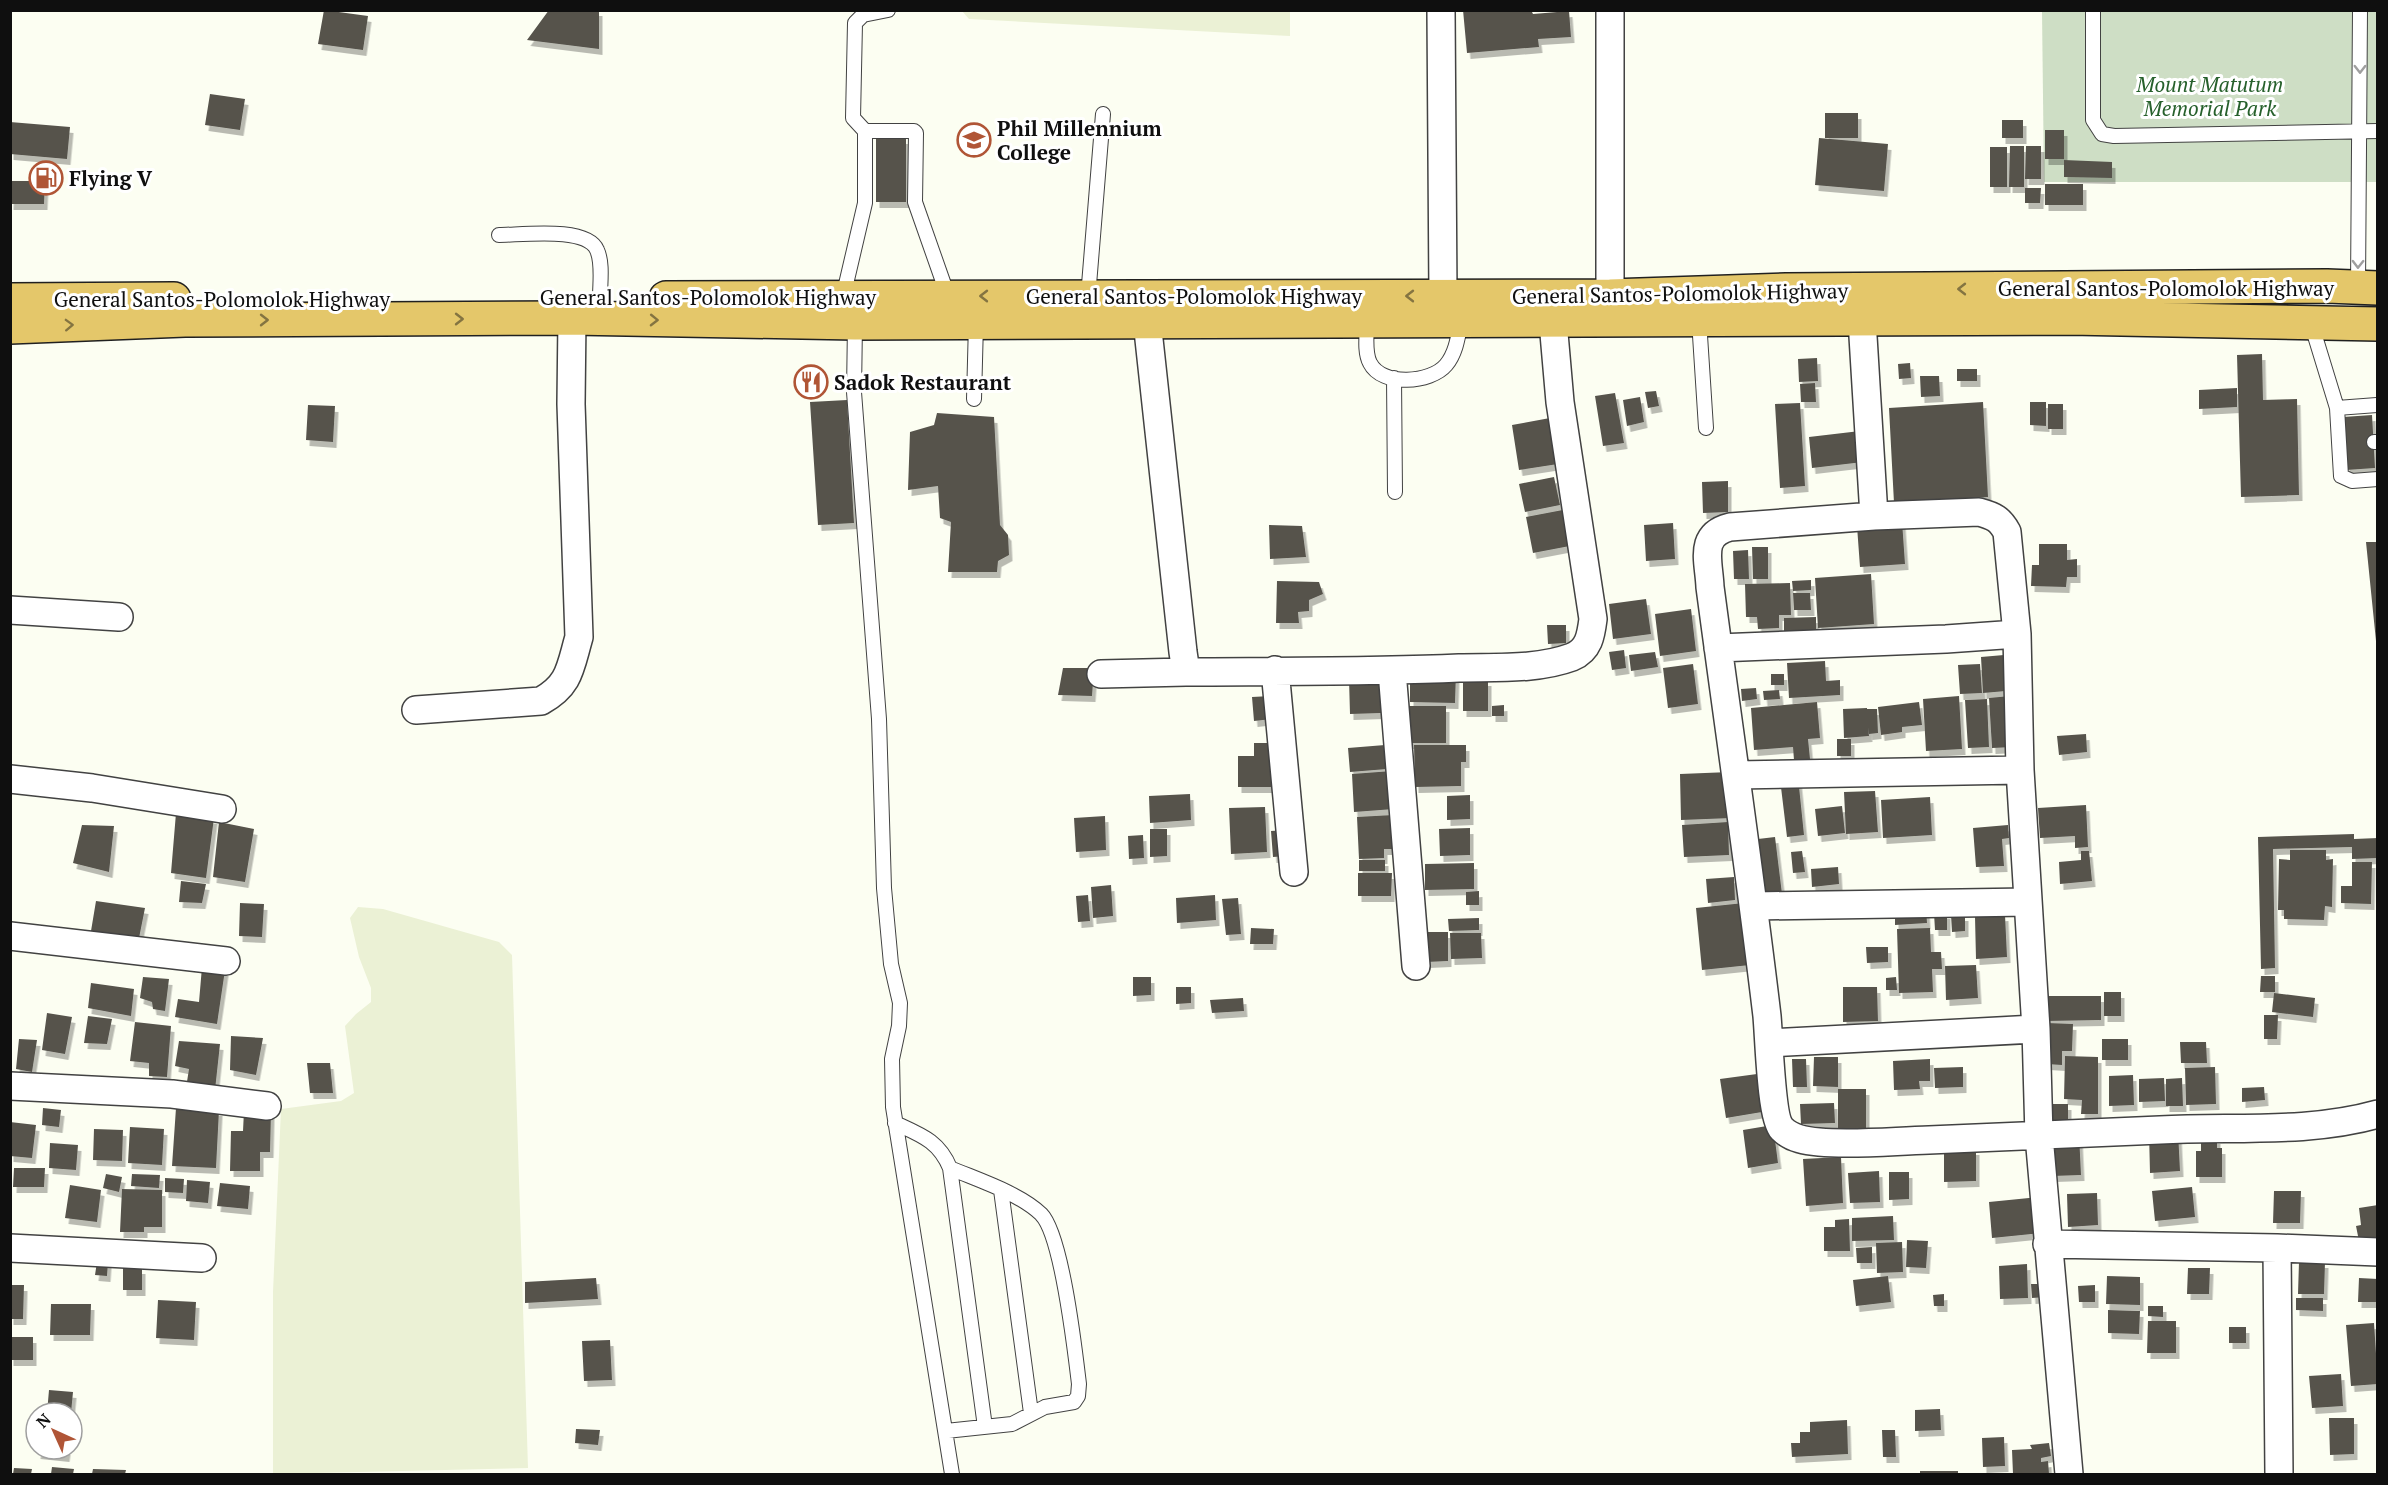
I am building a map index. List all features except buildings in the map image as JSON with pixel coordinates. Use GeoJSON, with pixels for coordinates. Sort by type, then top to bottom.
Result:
{"type":"FeatureCollection","features":[{"type":"Feature","properties":{"kind":"highway","name":"General Santos-Polomolok Highway"},"geometry":{"type":"LineString","coordinates":[[10,300],[600,297],[849,310],[948,296],[1088,297],[1452,309],[1610,296],[1786,290],[2368,288]]}},
{"type":"Feature","properties":{"kind":"highway"},"geometry":{"type":"LineString","coordinates":[[10,327],[185,320],[572,318],[849,310],[976,322],[1367,321],[1452,309],[1553,322],[2070,318],[2378,324]]}},
{"type":"Feature","properties":{"kind":"street"},"geometry":{"type":"LineString","coordinates":[[1441,10],[1452,309]]}},
{"type":"Feature","properties":{"kind":"street"},"geometry":{"type":"LineString","coordinates":[[1610,10],[1610,296]]}},
{"type":"Feature","properties":{"kind":"street"},"geometry":{"type":"LineString","coordinates":[[416,710],[540,701],[557,692],[570,671],[579,637],[571,404],[572,318]]}},
{"type":"Feature","properties":{"kind":"street"},"geometry":{"type":"LineString","coordinates":[[1862,320],[1874,516]]}},
{"type":"Feature","properties":{"kind":"street"},"geometry":{"type":"LineString","coordinates":[[1147,321],[1179,626],[1186,672]]}},
{"type":"Feature","properties":{"kind":"street"},"geometry":{"type":"LineString","coordinates":[[1101,674],[1275,670],[1392,671],[1529,666],[1573,656],[1587,645],[1593,619],[1560,402],[1553,322]]}},
{"type":"Feature","properties":{"kind":"street"},"geometry":{"type":"LineString","coordinates":[[2069,1474],[2039,1136],[2036,1029],[2020,770],[2017,634],[2007,532],[1994,516],[1979,512],[1874,516],[1730,526],[1713,533],[1708,542],[1708,552],[1718,648],[1754,906],[1770,1043],[1774,1101],[1779,1125],[1790,1136],[1803,1140],[1841,1143],[2039,1136],[2186,1129],[2281,1128],[2353,1121],[2378,1114]]}},
{"type":"Feature","properties":{"kind":"street"},"geometry":{"type":"LineString","coordinates":[[10,610],[119,617]]}},
{"type":"Feature","properties":{"kind":"street"},"geometry":{"type":"LineString","coordinates":[[1718,648],[2017,634]]}},
{"type":"Feature","properties":{"kind":"street"},"geometry":{"type":"LineString","coordinates":[[1275,670],[1294,872]]}},
{"type":"Feature","properties":{"kind":"street"},"geometry":{"type":"LineString","coordinates":[[1392,671],[1416,966]]}},
{"type":"Feature","properties":{"kind":"street"},"geometry":{"type":"LineString","coordinates":[[1736,775],[2020,770]]}},
{"type":"Feature","properties":{"kind":"street"},"geometry":{"type":"LineString","coordinates":[[10,779],[92,788],[222,809]]}},
{"type":"Feature","properties":{"kind":"street"},"geometry":{"type":"LineString","coordinates":[[1754,906],[2028,902]]}},
{"type":"Feature","properties":{"kind":"street"},"geometry":{"type":"LineString","coordinates":[[10,936],[226,961]]}},
{"type":"Feature","properties":{"kind":"street"},"geometry":{"type":"LineString","coordinates":[[1770,1043],[2036,1029]]}},
{"type":"Feature","properties":{"kind":"street"},"geometry":{"type":"LineString","coordinates":[[10,1086],[172,1094],[267,1106]]}},
{"type":"Feature","properties":{"kind":"street"},"geometry":{"type":"LineString","coordinates":[[2048,1245],[2277,1248],[2378,1252]]}},
{"type":"Feature","properties":{"kind":"street"},"geometry":{"type":"LineString","coordinates":[[10,1248],[202,1258]]}},
{"type":"Feature","properties":{"kind":"street"},"geometry":{"type":"LineString","coordinates":[[2277,1248],[2279,1474]]}},
{"type":"Feature","properties":{"kind":"lane"},"geometry":{"type":"LineString","coordinates":[[888,10],[863,15],[855,23],[852,112],[856,123],[865,131],[871,171],[849,310],[879,719],[884,888],[891,964],[900,1003],[899,1026],[892,1059],[893,1107],[952,1474]]}},
{"type":"Feature","properties":{"kind":"lane"},"geometry":{"type":"LineString","coordinates":[[2093,10],[2093,120],[2102,134],[2114,136],[2378,131]]}},
{"type":"Feature","properties":{"kind":"lane"},"geometry":{"type":"LineString","coordinates":[[2360,10],[2359,131],[2368,288]]}},
{"type":"Feature","properties":{"kind":"lane"},"geometry":{"type":"LineString","coordinates":[[1088,297],[1103,114]]}},
{"type":"Feature","properties":{"kind":"lane"},"geometry":{"type":"LineString","coordinates":[[865,131],[914,131],[917,136],[911,170],[915,202],[948,296]]}},
{"type":"Feature","properties":{"kind":"lane"},"geometry":{"type":"LineString","coordinates":[[499,235],[572,234],[591,241],[597,249],[600,261],[600,297]]}},
{"type":"Feature","properties":{"kind":"lane"},"geometry":{"type":"LineString","coordinates":[[1367,321],[1367,356],[1377,372],[1394,378],[1426,377],[1444,368],[1452,358],[1456,347],[1452,309]]}},
{"type":"Feature","properties":{"kind":"lane"},"geometry":{"type":"LineString","coordinates":[[1699,320],[1706,428]]}},
{"type":"Feature","properties":{"kind":"lane"},"geometry":{"type":"LineString","coordinates":[[974,399],[976,322]]}},
{"type":"Feature","properties":{"kind":"lane"},"geometry":{"type":"LineString","coordinates":[[2311,323],[2337,408],[2342,444],[2342,476],[2352,481],[2378,479]]}},
{"type":"Feature","properties":{"kind":"lane"},"geometry":{"type":"LineString","coordinates":[[1394,378],[1395,492]]}},
{"type":"Feature","properties":{"kind":"lane"},"geometry":{"type":"LineString","coordinates":[[2337,408],[2377,403],[2378,417]]}},
{"type":"Feature","properties":{"kind":"lane"},"geometry":{"type":"LineString","coordinates":[[896,1123],[932,1142],[944,1152],[950,1168],[985,1426]]}},
{"type":"Feature","properties":{"kind":"lane"},"geometry":{"type":"LineString","coordinates":[[946,1431],[1012,1424],[1045,1407],[1074,1402],[1079,1384],[1059,1259],[1050,1230],[1042,1215],[1025,1202],[950,1168]]}},
{"type":"Feature","properties":{"kind":"lane"},"geometry":{"type":"LineString","coordinates":[[1000,1190],[1031,1413]]}},
{"type":"Feature","properties":{"kind":"green space"},"geometry":{"type":"Polygon","coordinates":[[[962,11],[1290,11],[1290,36],[969,19],[962,11]]]}},
{"type":"Feature","properties":{"kind":"green space","name":"Mount Matutum Memorial Park"},"geometry":{"type":"Polygon","coordinates":[[[2042,11],[2377,11],[2377,182],[2044,182],[2042,11]]]}},
{"type":"Feature","properties":{"kind":"green space"},"geometry":{"type":"Polygon","coordinates":[[[358,907],[383,909],[499,942],[512,955],[528,1468],[273,1474],[273,1292],[281,1109],[341,1101],[354,1093],[345,1026],[371,1002],[371,988],[359,957],[350,918],[358,907]]]}},
{"type":"Feature","properties":{"kind":"place","name":"Phil Millennium College"},"geometry":{"type":"Point","coordinates":[974,140]}},
{"type":"Feature","properties":{"kind":"place","name":"Flying V"},"geometry":{"type":"Point","coordinates":[46,178]}},
{"type":"Feature","properties":{"kind":"place","name":"Sadok Restaurant"},"geometry":{"type":"Point","coordinates":[811,382]}}]}
